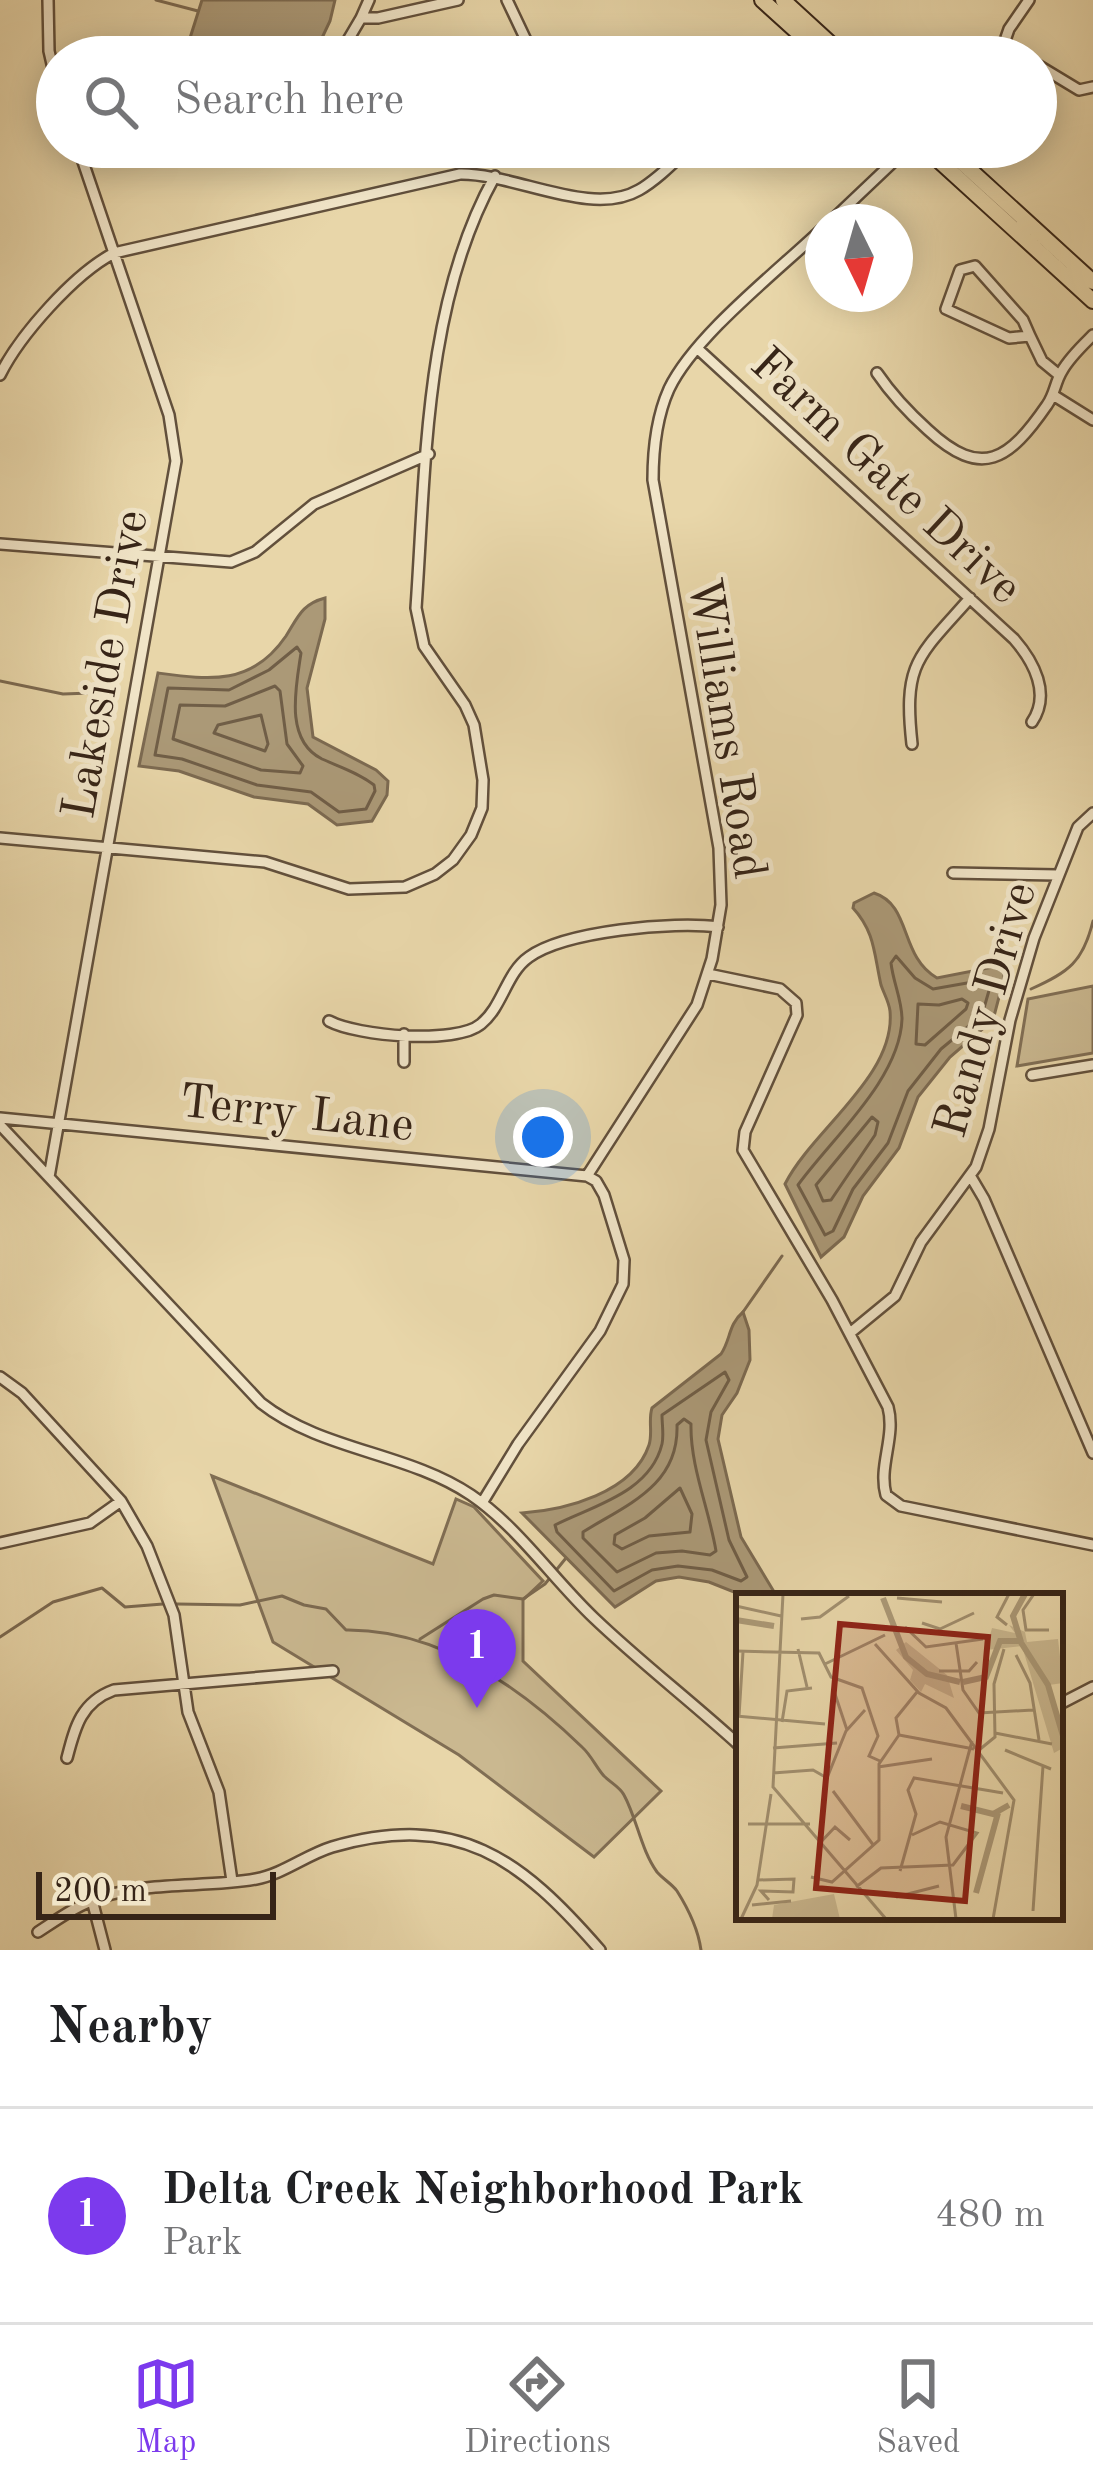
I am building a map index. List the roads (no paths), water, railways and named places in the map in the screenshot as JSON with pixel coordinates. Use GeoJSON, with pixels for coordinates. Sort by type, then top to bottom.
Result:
{"type":"FeatureCollection","features":[{"type":"Feature","properties":{"kind":"main road"},"geometry":{"type":"LineString","coordinates":[[761,0],[811,35]]}},
{"type":"Feature","properties":{"kind":"main road"},"geometry":{"type":"LineString","coordinates":[[783,0],[811,35]]}},
{"type":"Feature","properties":{"kind":"main road"},"geometry":{"type":"LineString","coordinates":[[947,168],[1093,301]]}},
{"type":"Feature","properties":{"kind":"main road"},"geometry":{"type":"LineString","coordinates":[[968,168],[1093,282]]}},
{"type":"Feature","properties":{"kind":"street"},"geometry":{"type":"LineString","coordinates":[[48,0],[49,36]]}},
{"type":"Feature","properties":{"kind":"street"},"geometry":{"type":"LineString","coordinates":[[351,36],[369,0]]}},
{"type":"Feature","properties":{"kind":"street"},"geometry":{"type":"LineString","coordinates":[[361,19],[458,0]]}},
{"type":"Feature","properties":{"kind":"street"},"geometry":{"type":"LineString","coordinates":[[507,0],[524,36]]}},
{"type":"Feature","properties":{"kind":"street"},"geometry":{"type":"LineString","coordinates":[[1007,36],[1029,0]]}},
{"type":"Feature","properties":{"kind":"street"},"geometry":{"type":"LineString","coordinates":[[1057,77],[1079,90],[1093,87]]}},
{"type":"Feature","properties":{"kind":"street","name":"Lakeside Drive"},"geometry":{"type":"LineString","coordinates":[[85,168],[176,447],[106,850],[265,862],[329,885],[369,890],[425,880],[463,849],[479,818],[483,780],[468,712],[429,656],[417,627],[428,454],[445,312],[475,216],[495,176]]}},
{"type":"Feature","properties":{"kind":"street"},"geometry":{"type":"LineString","coordinates":[[0,375],[38,321],[114,253],[460,174],[495,176],[586,198],[622,196],[642,188],[665,168]]}},
{"type":"Feature","properties":{"kind":"street"},"geometry":{"type":"LineString","coordinates":[[849,204],[887,168]]}},
{"type":"Feature","properties":{"kind":"street","name":"Williams Road"},"geometry":{"type":"LineString","coordinates":[[587,1176],[689,1020],[708,974],[718,927],[719,848],[653,480],[661,409],[672,384],[698,349],[805,245]]}},
{"type":"Feature","properties":{"kind":"street"},"geometry":{"type":"LineString","coordinates":[[1030,336],[1009,338],[946,309],[962,268],[975,266],[988,278],[1023,320],[1042,361],[1059,375]]}},
{"type":"Feature","properties":{"kind":"street"},"geometry":{"type":"LineString","coordinates":[[878,373],[894,398],[945,445],[972,460],[994,458],[1011,449],[1053,395],[1059,375],[1093,335]]}},
{"type":"Feature","properties":{"kind":"street","name":"Farm Gate Drive"},"geometry":{"type":"LineString","coordinates":[[698,349],[1014,639],[1034,668],[1041,703],[1032,722]]}},
{"type":"Feature","properties":{"kind":"street"},"geometry":{"type":"LineString","coordinates":[[1053,395],[1093,421]]}},
{"type":"Feature","properties":{"kind":"street"},"geometry":{"type":"LineString","coordinates":[[0,544],[217,563],[240,560],[314,504],[428,454]]}},
{"type":"Feature","properties":{"kind":"street"},"geometry":{"type":"LineString","coordinates":[[912,744],[908,695],[913,669],[922,652],[970,598]]}},
{"type":"Feature","properties":{"kind":"street","name":"Randy Drive"},"geometry":{"type":"LineString","coordinates":[[850,1333],[895,1296],[921,1242],[970,1178],[988,1130],[1021,979],[1057,875],[1078,827],[1093,813]]}},
{"type":"Feature","properties":{"kind":"street"},"geometry":{"type":"LineString","coordinates":[[0,838],[106,850],[50,1177]]}},
{"type":"Feature","properties":{"kind":"street"},"geometry":{"type":"LineString","coordinates":[[952,873],[1057,875]]}},
{"type":"Feature","properties":{"kind":"street"},"geometry":{"type":"LineString","coordinates":[[329,1021],[353,1031],[458,1034],[488,1017],[523,962],[543,950],[664,925],[718,927]]}},
{"type":"Feature","properties":{"kind":"street"},"geometry":{"type":"LineString","coordinates":[[708,974],[780,988],[796,1003],[797,1015],[745,1132],[743,1150],[850,1333],[890,1412],[883,1480],[886,1495],[901,1506],[1093,1545]]}},
{"type":"Feature","properties":{"kind":"street"},"geometry":{"type":"LineString","coordinates":[[404,1034],[404,1062]]}},
{"type":"Feature","properties":{"kind":"street"},"geometry":{"type":"LineString","coordinates":[[1032,1075],[1093,1065]]}},
{"type":"Feature","properties":{"kind":"street"},"geometry":{"type":"LineString","coordinates":[[0,1122],[245,1388],[277,1415],[458,1487],[482,1503],[563,1586],[736,1742]]}},
{"type":"Feature","properties":{"kind":"street","name":"Terry Lane"},"geometry":{"type":"LineString","coordinates":[[0,1122],[587,1176]]}},
{"type":"Feature","properties":{"kind":"street"},"geometry":{"type":"LineString","coordinates":[[482,1503],[518,1444],[601,1331],[623,1284],[624,1260],[604,1195],[587,1176]]}},
{"type":"Feature","properties":{"kind":"street"},"geometry":{"type":"LineString","coordinates":[[970,1178],[992,1216],[1093,1454]]}},
{"type":"Feature","properties":{"kind":"street"},"geometry":{"type":"LineString","coordinates":[[0,1377],[22,1393],[121,1501],[147,1546],[169,1600],[188,1712],[219,1792],[232,1881]]}},
{"type":"Feature","properties":{"kind":"street"},"geometry":{"type":"LineString","coordinates":[[0,1543],[80,1526],[121,1501]]}},
{"type":"Feature","properties":{"kind":"street"},"geometry":{"type":"LineString","coordinates":[[67,1758],[80,1715],[98,1697],[119,1690],[332,1671]]}},
{"type":"Feature","properties":{"kind":"street"},"geometry":{"type":"LineString","coordinates":[[1063,1702],[1093,1687]]}},
{"type":"Feature","properties":{"kind":"street"},"geometry":{"type":"LineString","coordinates":[[38,1932],[92,1900],[134,1890],[263,1877],[346,1844],[408,1834],[443,1835],[520,1869],[551,1894],[600,1950]]}},
{"type":"Feature","properties":{"kind":"street"},"geometry":{"type":"LineString","coordinates":[[92,1900],[105,1950]]}},
{"type":"Feature","properties":{"kind":"water"},"geometry":{"type":"Polygon","coordinates":[[[202,0],[335,0],[323,36],[191,36],[202,0]]]}},
{"type":"Feature","properties":{"kind":"water"},"geometry":{"type":"Polygon","coordinates":[[[325,598],[325,619],[307,688],[313,737],[388,781],[387,795],[372,821],[337,825],[308,804],[254,797],[179,771],[139,766],[158,673],[212,678],[244,672],[273,652],[306,608],[325,598]]]}},
{"type":"Feature","properties":{"kind":"water"},"geometry":{"type":"Polygon","coordinates":[[[874,893],[895,908],[916,957],[937,978],[993,967],[1004,972],[1004,978],[993,1020],[950,1057],[918,1097],[899,1148],[863,1196],[844,1237],[821,1257],[785,1184],[867,1080],[888,1035],[889,1008],[873,944],[853,908],[874,893]]]}},
{"type":"Feature","properties":{"kind":"water"},"geometry":{"type":"Polygon","coordinates":[[[743,1312],[750,1360],[722,1415],[718,1439],[741,1537],[775,1593],[736,1593],[679,1577],[656,1581],[615,1607],[522,1513],[577,1503],[628,1475],[649,1445],[652,1408],[721,1354],[743,1312]]]}},
{"type":"Feature","properties":{"kind":"waterway"},"geometry":{"type":"LineString","coordinates":[[156,0],[198,11]]}},
{"type":"Feature","properties":{"kind":"waterway"},"geometry":{"type":"LineString","coordinates":[[0,681],[63,694],[91,693]]}},
{"type":"Feature","properties":{"kind":"waterway"},"geometry":{"type":"LineString","coordinates":[[1031,989],[1073,964],[1093,921]]}},
{"type":"Feature","properties":{"kind":"waterway"},"geometry":{"type":"LineString","coordinates":[[743,1312],[782,1256]]}},
{"type":"Feature","properties":{"kind":"waterway"},"geometry":{"type":"LineString","coordinates":[[420,1639],[483,1599],[494,1595],[523,1599],[545,1584],[566,1558]]}},
{"type":"Feature","properties":{"kind":"waterway"},"geometry":{"type":"LineString","coordinates":[[0,1637],[53,1602],[102,1588],[125,1607],[163,1604]]}},
{"type":"Feature","properties":{"kind":"waterway"},"geometry":{"type":"LineString","coordinates":[[177,1604],[240,1605],[282,1596],[326,1609],[346,1630],[380,1632],[444,1650],[504,1683],[558,1724],[622,1792],[657,1872],[677,1891],[689,1912],[701,1950]]}},
{"type":"Feature","properties":{"kind":"place","name":"Delta Creek Neighborhood Park"},"geometry":{"type":"Point","coordinates":[477,1708]}}]}
